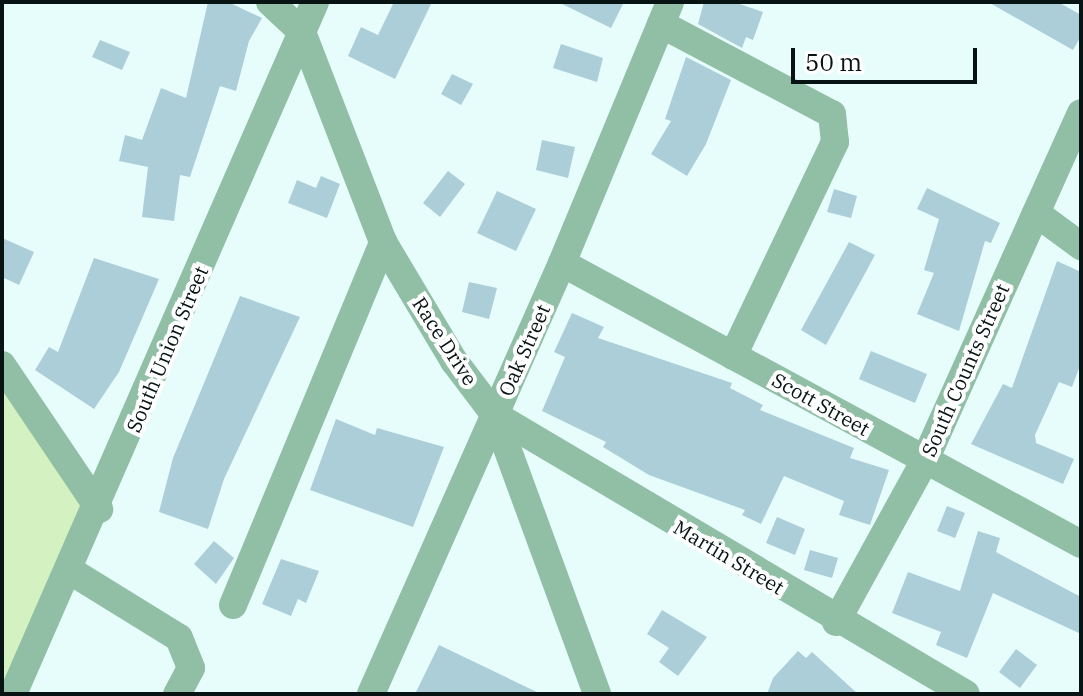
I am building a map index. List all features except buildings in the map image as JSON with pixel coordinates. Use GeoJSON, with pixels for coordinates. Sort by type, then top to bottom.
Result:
{"type":"FeatureCollection","features":[{"type":"Feature","properties":{"kind":"street","name":"Race Drive"},"geometry":{"type":"LineString","coordinates":[[270,2],[302,32],[383,242],[454,361],[495,415],[597,694]]}},
{"type":"Feature","properties":{"kind":"street","name":"South Union Street"},"geometry":{"type":"LineString","coordinates":[[13,694],[99,509],[315,2]]}},
{"type":"Feature","properties":{"kind":"street","name":"Oak Street"},"geometry":{"type":"LineString","coordinates":[[371,694],[562,263],[666,13]]}},
{"type":"Feature","properties":{"kind":"street"},"geometry":{"type":"LineString","coordinates":[[666,13],[832,114],[835,142],[733,356]]}},
{"type":"Feature","properties":{"kind":"street","name":"South Counts Street"},"geometry":{"type":"LineString","coordinates":[[836,622],[925,460],[1081,113]]}},
{"type":"Feature","properties":{"kind":"street"},"geometry":{"type":"LineString","coordinates":[[1036,213],[1081,246]]}},
{"type":"Feature","properties":{"kind":"street"},"geometry":{"type":"LineString","coordinates":[[233,605],[383,242]]}},
{"type":"Feature","properties":{"kind":"street","name":"Scott Street"},"geometry":{"type":"LineString","coordinates":[[562,263],[1081,544]]}},
{"type":"Feature","properties":{"kind":"street"},"geometry":{"type":"LineString","coordinates":[[2,365],[99,509]]}},
{"type":"Feature","properties":{"kind":"street","name":"Martin Street"},"geometry":{"type":"LineString","coordinates":[[495,415],[836,622],[966,694]]}},
{"type":"Feature","properties":{"kind":"street"},"geometry":{"type":"LineString","coordinates":[[69,570],[179,638],[191,668],[177,694]]}},
{"type":"Feature","properties":{"kind":"green space"},"geometry":{"type":"Polygon","coordinates":[[[2,365],[99,509],[2,694],[2,365]]]}}]}
